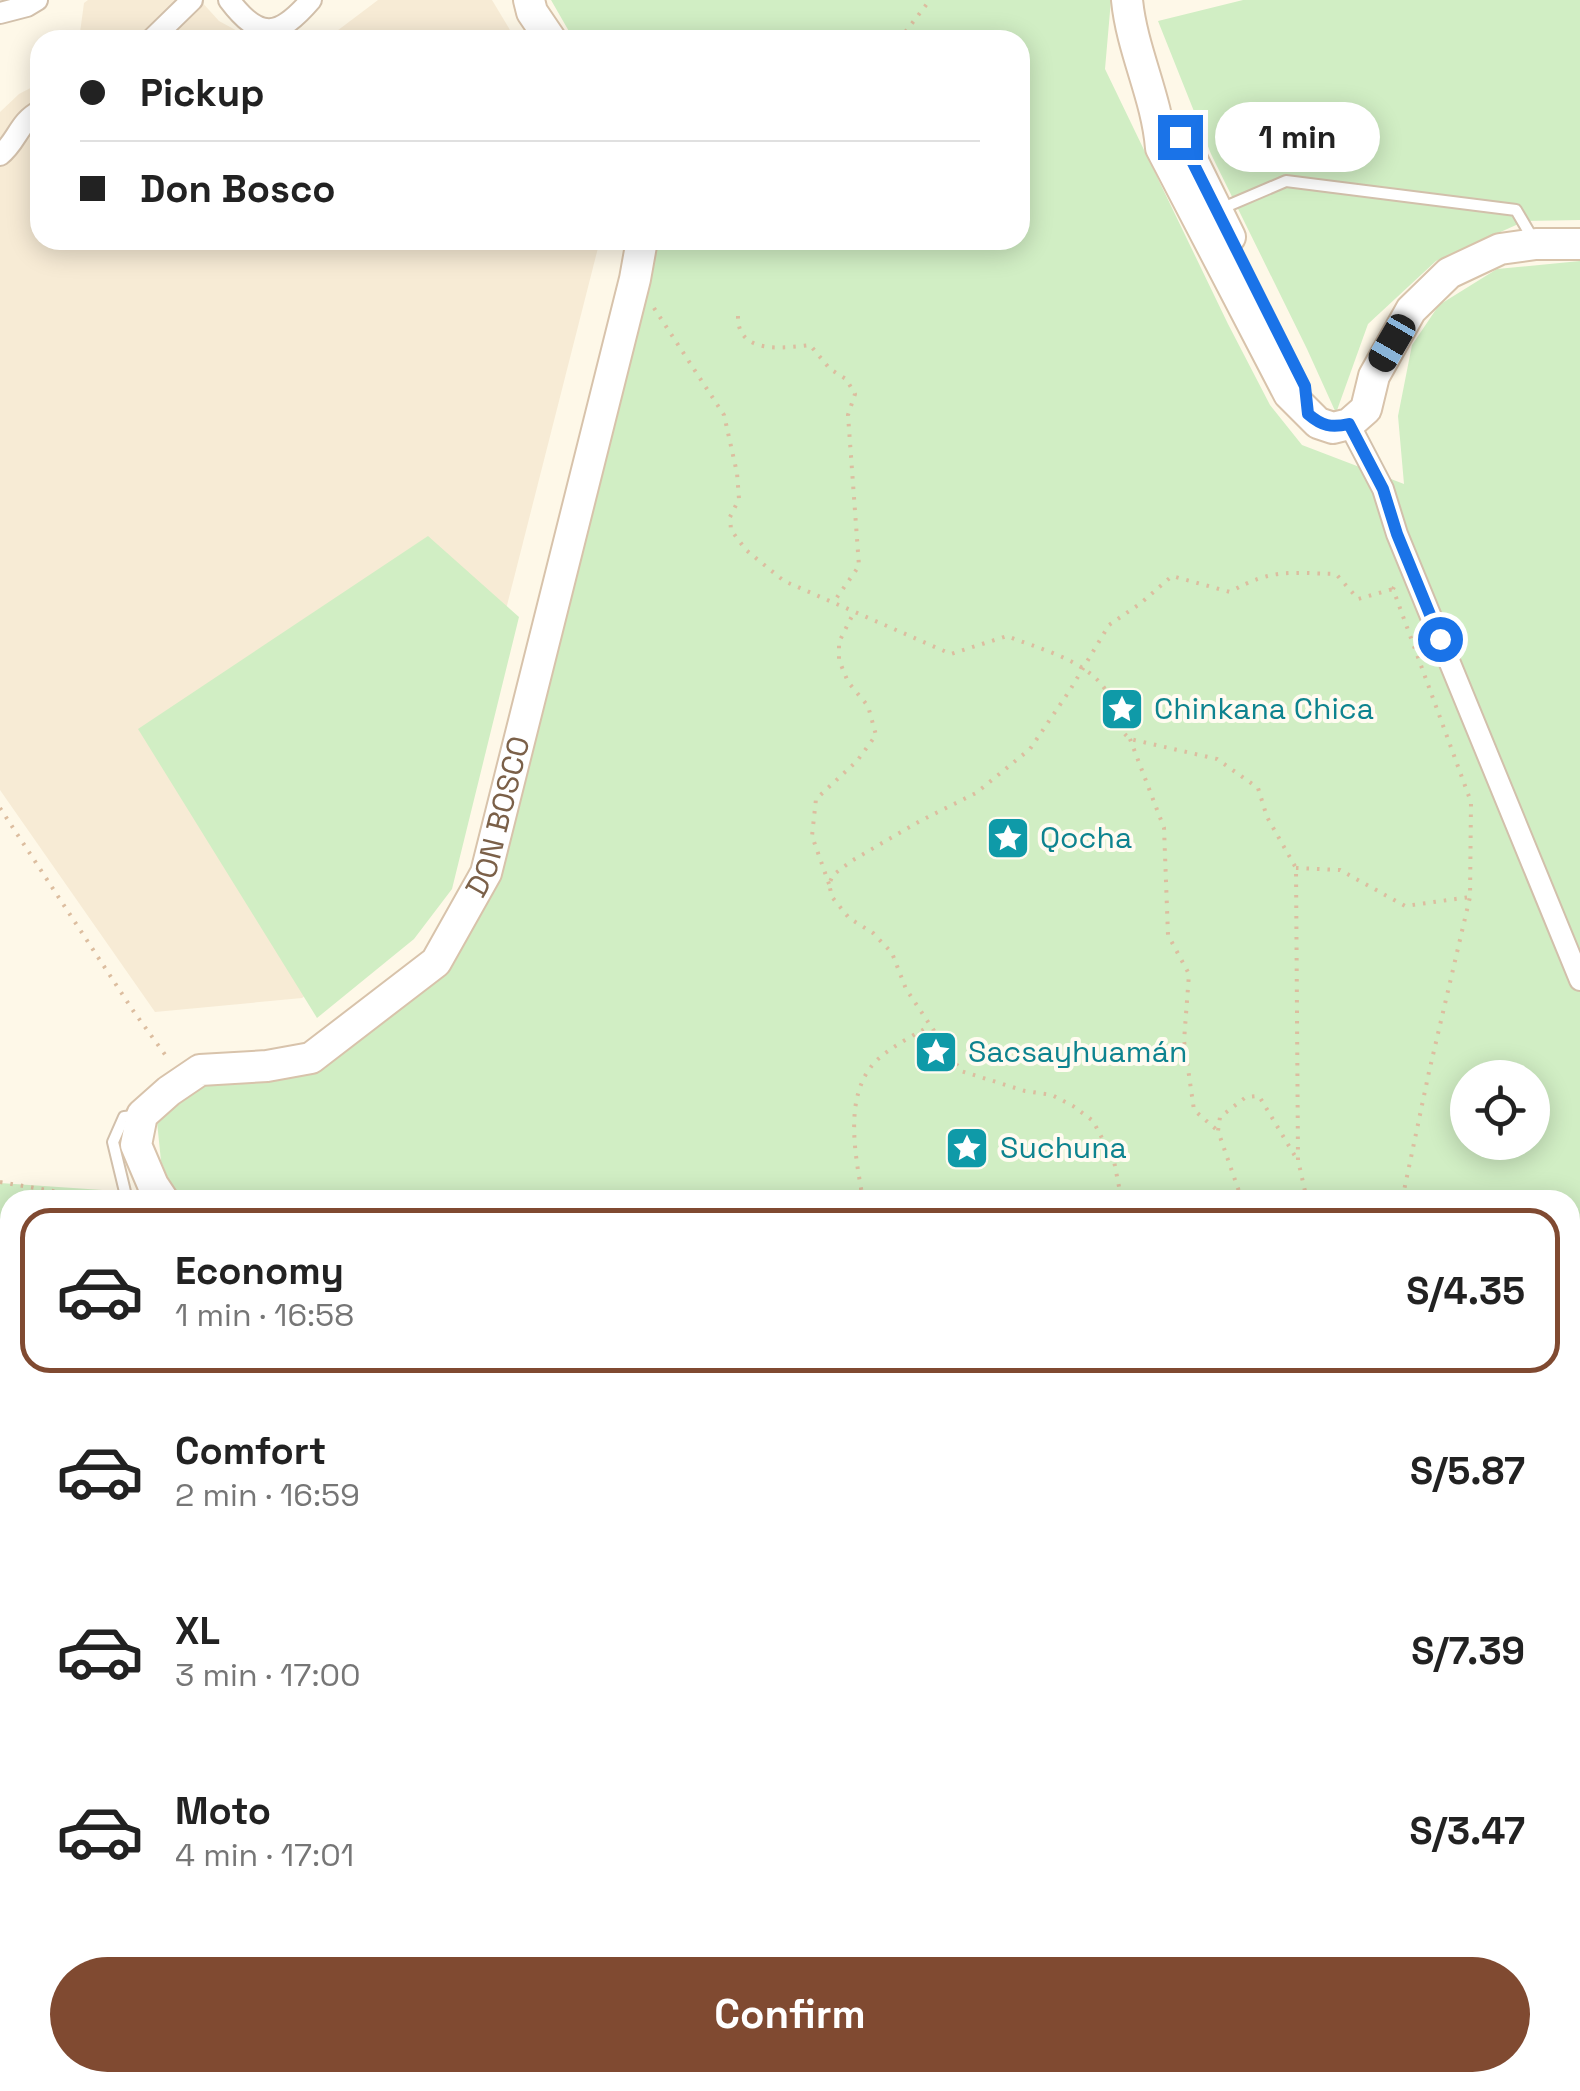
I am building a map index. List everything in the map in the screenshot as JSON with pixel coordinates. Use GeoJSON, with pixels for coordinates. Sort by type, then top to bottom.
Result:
{"type":"FeatureCollection","features":[{"type":"Feature","properties":{"kind":"street"},"geometry":{"type":"LineString","coordinates":[[0,13],[38,0]]}},
{"type":"Feature","properties":{"kind":"street"},"geometry":{"type":"LineString","coordinates":[[161,30],[192,0]]}},
{"type":"Feature","properties":{"kind":"street"},"geometry":{"type":"LineString","coordinates":[[228,0],[241,16],[259,28],[280,29],[311,0]]}},
{"type":"Feature","properties":{"kind":"street"},"geometry":{"type":"LineString","coordinates":[[528,0],[545,30]]}},
{"type":"Feature","properties":{"kind":"street"},"geometry":{"type":"LineString","coordinates":[[1127,0],[1130,27],[1159,124],[1161,148],[1289,394],[1318,422],[1333,428],[1349,424],[1366,409],[1374,376],[1411,310],[1449,273],[1500,249],[1580,244]]}},
{"type":"Feature","properties":{"kind":"street"},"geometry":{"type":"LineString","coordinates":[[0,156],[30,118]]}},
{"type":"Feature","properties":{"kind":"street"},"geometry":{"type":"LineString","coordinates":[[1159,124],[1180,137],[1305,386],[1308,414]]}},
{"type":"Feature","properties":{"kind":"street","name":"DON BOSCO"},"geometry":{"type":"LineString","coordinates":[[142,1115],[200,1070],[267,1066],[311,1058],[436,962],[486,873],[640,250]]}},
{"type":"Feature","properties":{"kind":"street"},"geometry":{"type":"LineString","coordinates":[[1349,424],[1383,489],[1397,534],[1580,980]]}},
{"type":"Feature","properties":{"kind":"street"},"geometry":{"type":"LineString","coordinates":[[142,1115],[136,1145],[156,1190]]}},
{"type":"Feature","properties":{"kind":"lane"},"geometry":{"type":"LineString","coordinates":[[1217,210],[1286,181],[1516,210],[1536,244]]}},
{"type":"Feature","properties":{"kind":"lane"},"geometry":{"type":"LineString","coordinates":[[125,1190],[113,1142],[124,1117],[142,1115]]}},
{"type":"Feature","properties":{"kind":"path"},"geometry":{"type":"LineString","coordinates":[[907,30],[930,0]]}},
{"type":"Feature","properties":{"kind":"path"},"geometry":{"type":"LineString","coordinates":[[635,279],[724,415],[739,499],[730,517],[732,530],[746,550],[784,581],[951,654],[1007,636],[1084,667],[1106,691],[1119,729],[1130,738],[1217,760],[1258,788],[1267,817],[1296,868],[1298,1160],[1304,1190]]}},
{"type":"Feature","properties":{"kind":"path"},"geometry":{"type":"LineString","coordinates":[[738,316],[738,325],[752,343],[774,349],[810,345],[856,394],[848,415],[859,566],[833,603]]}},
{"type":"Feature","properties":{"kind":"path"},"geometry":{"type":"LineString","coordinates":[[829,884],[853,860],[976,793],[1030,749],[1109,625],[1172,576],[1230,592],[1280,572],[1336,574],[1358,598],[1393,589],[1412,570]]}},
{"type":"Feature","properties":{"kind":"path"},"geometry":{"type":"LineString","coordinates":[[1393,589],[1471,802],[1470,897],[1404,1190]]}},
{"type":"Feature","properties":{"kind":"path"},"geometry":{"type":"LineString","coordinates":[[854,612],[839,642],[839,660],[848,682],[868,706],[876,735],[857,760],[816,799],[812,836],[832,897],[849,918],[873,933],[892,954],[906,990],[961,1071],[1052,1095],[1094,1122],[1114,1161],[1120,1190]]}},
{"type":"Feature","properties":{"kind":"path"},"geometry":{"type":"LineString","coordinates":[[1130,738],[1164,828],[1168,935],[1189,974],[1184,1041],[1194,1110],[1218,1131]]}},
{"type":"Feature","properties":{"kind":"path"},"geometry":{"type":"LineString","coordinates":[[0,808],[134,1012],[184,1080]]}},
{"type":"Feature","properties":{"kind":"path"},"geometry":{"type":"LineString","coordinates":[[1296,868],[1340,870],[1405,906],[1470,897]]}},
{"type":"Feature","properties":{"kind":"path"},"geometry":{"type":"LineString","coordinates":[[861,1190],[853,1136],[859,1090],[874,1063],[930,1026]]}},
{"type":"Feature","properties":{"kind":"path"},"geometry":{"type":"LineString","coordinates":[[1239,1190],[1218,1131],[1220,1117],[1246,1097],[1259,1096],[1298,1160]]}},
{"type":"Feature","properties":{"kind":"path"},"geometry":{"type":"LineString","coordinates":[[0,1182],[44,1190]]}},
{"type":"Feature","properties":{"kind":"shaded area"},"geometry":{"type":"Polygon","coordinates":[[[200,0],[219,21],[236,30],[80,30],[84,3],[200,0]]]}},
{"type":"Feature","properties":{"kind":"shaded area"},"geometry":{"type":"Polygon","coordinates":[[[378,0],[492,0],[510,30],[338,30],[378,0]]]}},
{"type":"Feature","properties":{"kind":"shaded area"},"geometry":{"type":"Polygon","coordinates":[[[30,88],[30,250],[597,250],[433,896],[302,998],[155,1012],[0,790],[0,112],[30,88]]]}},
{"type":"Feature","properties":{"kind":"green space","name":"Sacsayhuamán"},"geometry":{"type":"Polygon","coordinates":[[[551,0],[1111,0],[1105,69],[1270,405],[1302,445],[1404,484],[1398,416],[1412,345],[1439,305],[1497,269],[1580,261],[1580,1190],[173,1190],[161,1161],[156,1112],[243,1064],[341,1040],[437,965],[487,873],[648,250],[1030,250],[1030,30],[568,30],[551,0]]]}},
{"type":"Feature","properties":{"kind":"green space"},"geometry":{"type":"Polygon","coordinates":[[[1243,0],[1580,0],[1580,220],[1525,221],[1436,261],[1368,324],[1336,413],[1211,154],[1158,21],[1243,0]]]}},
{"type":"Feature","properties":{"kind":"green space"},"geometry":{"type":"Polygon","coordinates":[[[428,536],[519,617],[452,889],[414,939],[317,1018],[138,729],[428,536]]]}},
{"type":"Feature","properties":{"kind":"green space"},"geometry":{"type":"Polygon","coordinates":[[[0,1183],[102,1190],[0,1190],[0,1183]]]}},
{"type":"Feature","properties":{"kind":"place","name":"Chinkana Chica"},"geometry":{"type":"Point","coordinates":[1122,709]}},
{"type":"Feature","properties":{"kind":"place","name":"Qocha"},"geometry":{"type":"Point","coordinates":[1008,838]}},
{"type":"Feature","properties":{"kind":"place","name":"Sacsayhuamán"},"geometry":{"type":"Point","coordinates":[936,1052]}},
{"type":"Feature","properties":{"kind":"place","name":"Suchuna"},"geometry":{"type":"Point","coordinates":[967,1148]}},
{"type":"Feature","properties":{"kind":"route"},"geometry":{"type":"LineString","coordinates":[[1180,137],[1305,386],[1308,414],[1333,428],[1349,424],[1383,489],[1440,639]]}}]}
